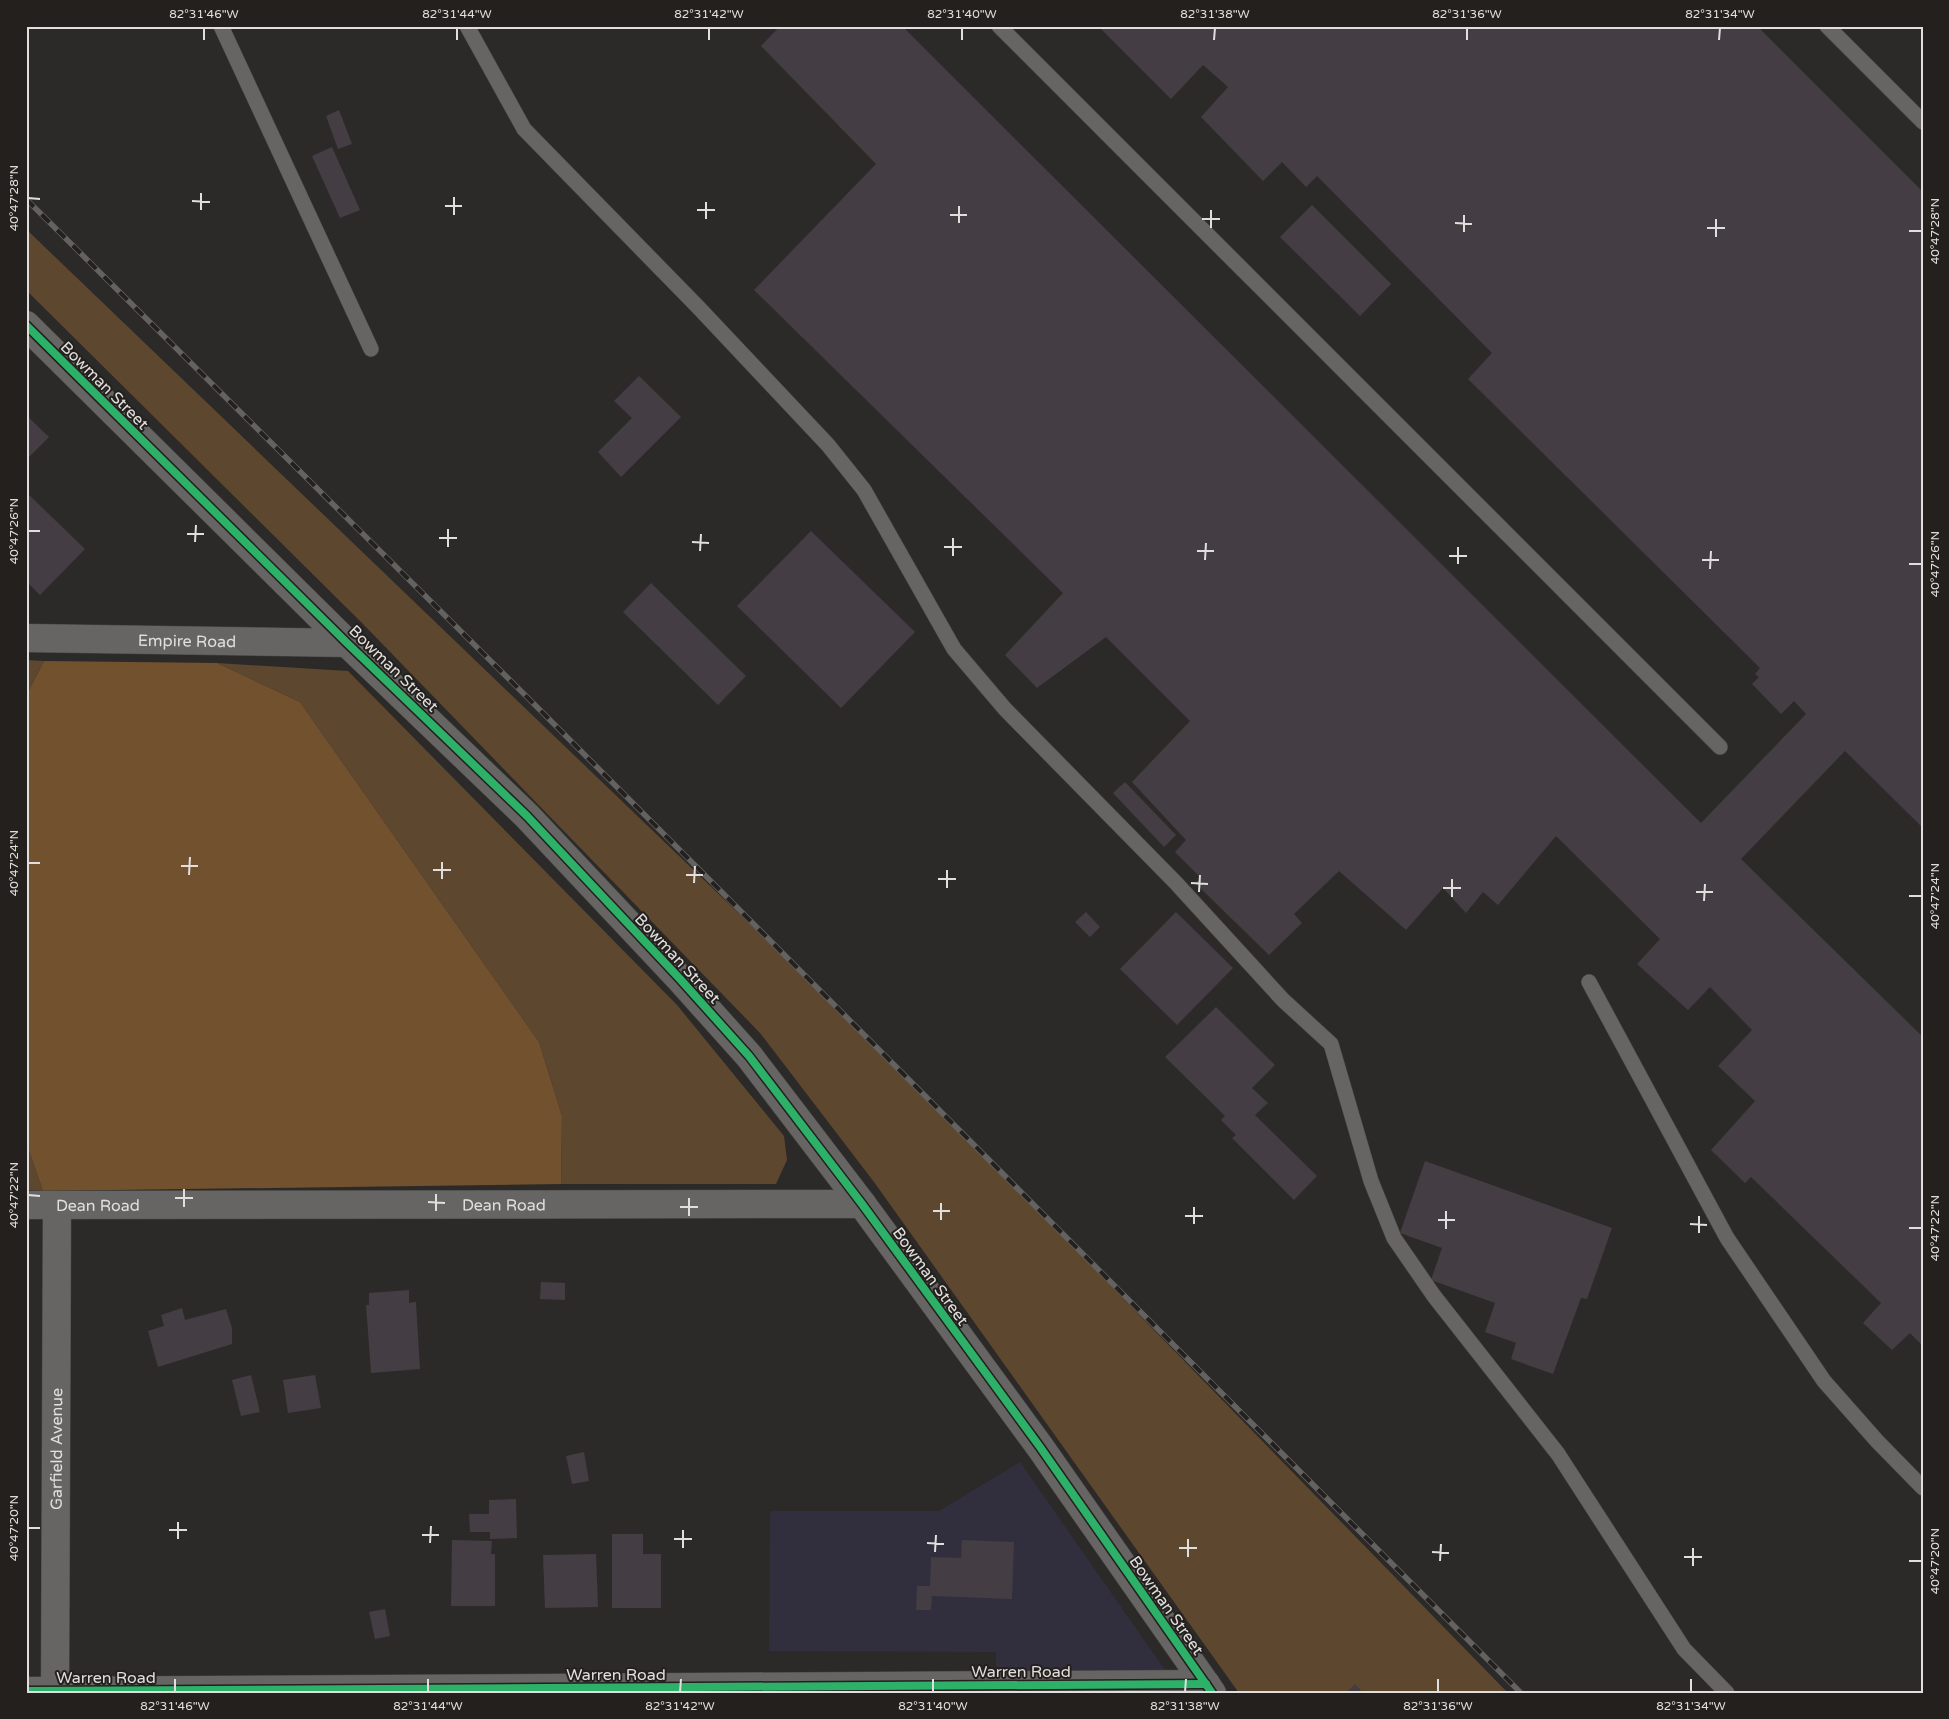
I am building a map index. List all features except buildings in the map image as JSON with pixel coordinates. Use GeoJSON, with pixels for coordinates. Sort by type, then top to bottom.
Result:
{"type":"FeatureCollection","features":[{"type":"Feature","properties":{"kind":"street","name":"Bowman Street"},"geometry":{"type":"LineString","coordinates":[[26,325],[347,642],[527,816],[680,978],[749,1056],[862,1204],[1040,1447],[1209,1688]]}},
{"type":"Feature","properties":{"kind":"street","name":"Empire Road"},"geometry":{"type":"LineString","coordinates":[[26,638],[347,642]]}},
{"type":"Feature","properties":{"kind":"street","name":"Dean Road"},"geometry":{"type":"LineString","coordinates":[[26,1204],[862,1204]]}},
{"type":"Feature","properties":{"kind":"street","name":"Garfield Avenue"},"geometry":{"type":"LineString","coordinates":[[55,1692],[58,1204]]}},
{"type":"Feature","properties":{"kind":"street","name":"Warren Road"},"geometry":{"type":"LineString","coordinates":[[26,1691],[1209,1688]]}},
{"type":"Feature","properties":{"kind":"lane"},"geometry":{"type":"LineString","coordinates":[[221,26],[371,349]]}},
{"type":"Feature","properties":{"kind":"lane"},"geometry":{"type":"LineString","coordinates":[[466,26],[524,129],[698,306],[828,444],[864,490],[960,656],[1005,709],[1176,883],[1283,1000],[1330,1044],[1371,1181],[1394,1238],[1434,1296],[1558,1454],[1684,1649],[1727,1693]]}},
{"type":"Feature","properties":{"kind":"lane"},"geometry":{"type":"LineString","coordinates":[[999,26],[1720,747]]}},
{"type":"Feature","properties":{"kind":"lane"},"geometry":{"type":"LineString","coordinates":[[1827,26],[1923,122]]}},
{"type":"Feature","properties":{"kind":"lane"},"geometry":{"type":"LineString","coordinates":[[1589,982],[1727,1238],[1824,1381],[1877,1442],[1923,1488]]}},
{"type":"Feature","properties":{"kind":"shaded area"},"geometry":{"type":"Polygon","coordinates":[[[26,229],[878,1047],[1508,1693],[1239,1693],[874,1182],[760,1033],[363,624],[26,290],[26,229]]]}},
{"type":"Feature","properties":{"kind":"shaded area"},"geometry":{"type":"Polygon","coordinates":[[[26,660],[44,661],[26,696],[26,660]]]}},
{"type":"Feature","properties":{"kind":"shaded area"},"geometry":{"type":"Polygon","coordinates":[[[44,661],[217,663],[300,702],[539,1042],[562,1116],[561,1184],[43,1191],[26,1142],[26,696],[44,661]]]}},
{"type":"Feature","properties":{"kind":"shaded area"},"geometry":{"type":"Polygon","coordinates":[[[217,663],[348,671],[677,1005],[784,1136],[787,1160],[776,1184],[561,1184],[562,1116],[539,1042],[300,702],[217,663]]]}},
{"type":"Feature","properties":{"kind":"shaded area"},"geometry":{"type":"Polygon","coordinates":[[[26,1142],[43,1191],[26,1190],[26,1142]]]}},
{"type":"Feature","properties":{"kind":"shaded area"},"geometry":{"type":"Polygon","coordinates":[[[1020,1462],[1181,1693],[996,1693],[996,1652],[769,1651],[770,1511],[939,1511],[1020,1462]]]}},
{"type":"Feature","properties":{"kind":"railway"},"geometry":{"type":"LineString","coordinates":[[26,199],[532,702],[1521,1693]]}},
{"type":"Feature","properties":{"kind":"cycle path"},"geometry":{"type":"LineString","coordinates":[[26,325],[347,643],[527,816],[680,979],[749,1056],[862,1204],[1040,1447],[1212,1693]]}},
{"type":"Feature","properties":{"kind":"cycle path"},"geometry":{"type":"LineString","coordinates":[[26,1691],[1206,1684]]}}]}
